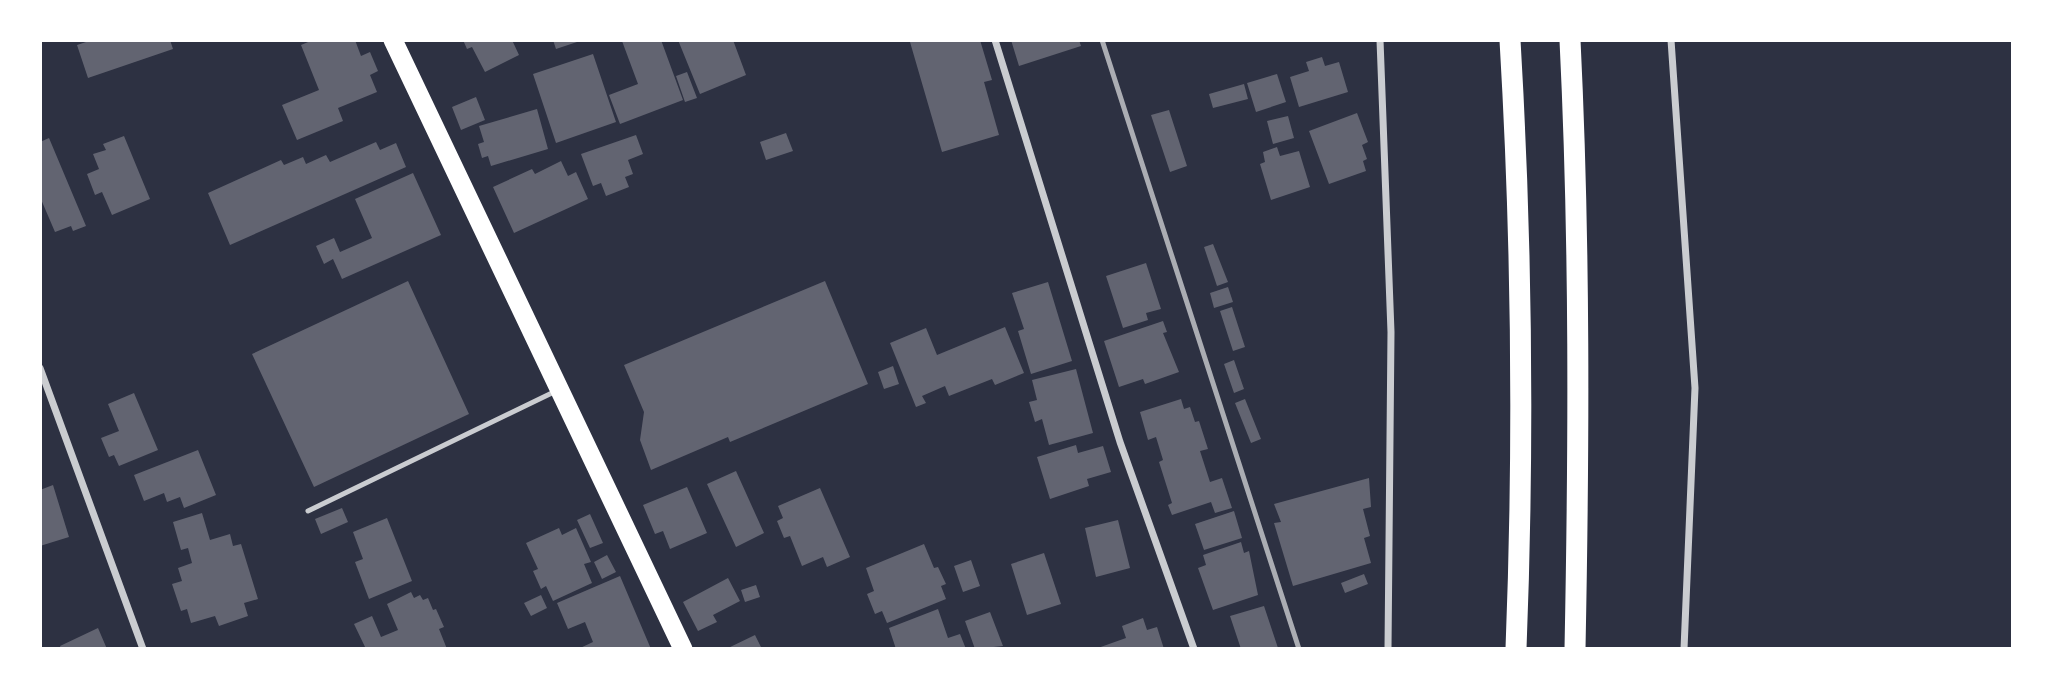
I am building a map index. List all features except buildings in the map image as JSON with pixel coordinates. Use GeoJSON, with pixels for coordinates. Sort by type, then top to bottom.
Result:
{"type":"FeatureCollection","features":[{"type":"Feature","properties":{"kind":"highway"},"geometry":{"type":"LineString","coordinates":[[393,40],[683,649]]}},
{"type":"Feature","properties":{"kind":"highway"},"geometry":{"type":"LineString","coordinates":[[1510,40],[1520,303],[1521,524],[1516,649]]}},
{"type":"Feature","properties":{"kind":"highway"},"geometry":{"type":"LineString","coordinates":[[1570,40],[1577,186],[1580,424],[1575,649]]}},
{"type":"Feature","properties":{"kind":"street"},"geometry":{"type":"LineString","coordinates":[[995,40],[1120,442],[1194,649]]}},
{"type":"Feature","properties":{"kind":"street"},"geometry":{"type":"LineString","coordinates":[[1380,40],[1391,332],[1388,649]]}},
{"type":"Feature","properties":{"kind":"street"},"geometry":{"type":"LineString","coordinates":[[1671,40],[1695,388],[1684,649]]}},
{"type":"Feature","properties":{"kind":"street"},"geometry":{"type":"LineString","coordinates":[[40,368],[143,649]]}},
{"type":"Feature","properties":{"kind":"lane"},"geometry":{"type":"LineString","coordinates":[[308,511],[559,389]]}},
{"type":"Feature","properties":{"kind":"railway"},"geometry":{"type":"LineString","coordinates":[[1102,40],[1299,649]]}}]}
